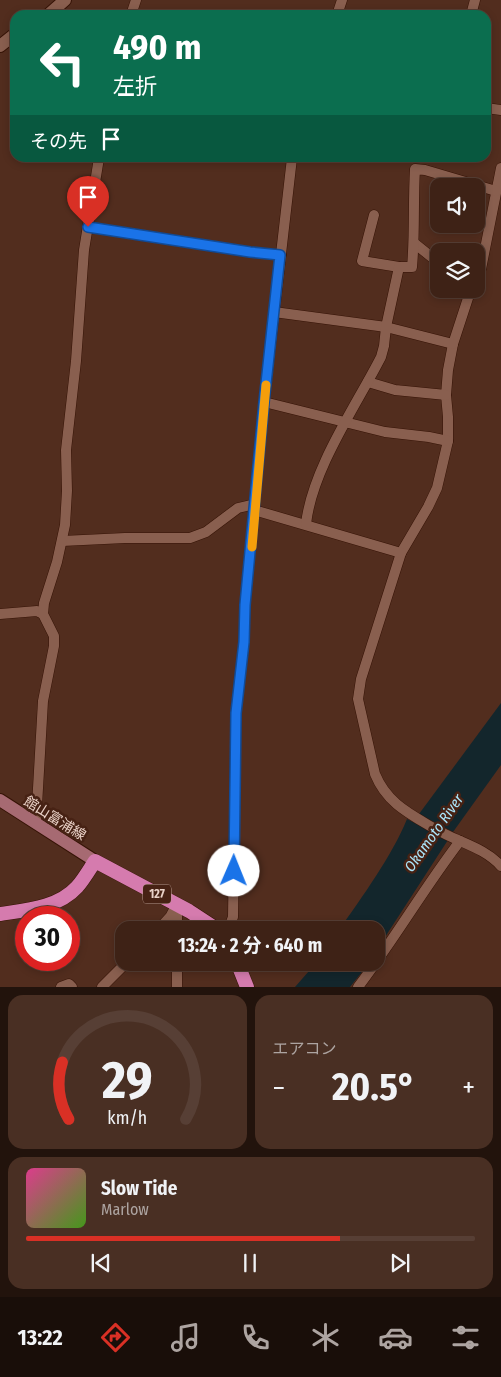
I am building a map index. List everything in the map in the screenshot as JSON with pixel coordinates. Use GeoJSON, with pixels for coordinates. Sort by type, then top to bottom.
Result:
{"type":"FeatureCollection","features":[{"type":"Feature","properties":{"kind":"highway","name":"127"},"geometry":{"type":"LineString","coordinates":[[95,861],[206,921]]}},
{"type":"Feature","properties":{"kind":"highway"},"geometry":{"type":"LineString","coordinates":[[0,914],[39,908],[61,899],[77,887],[95,861]]}},
{"type":"Feature","properties":{"kind":"highway"},"geometry":{"type":"LineString","coordinates":[[241,971],[247,987]]}},
{"type":"Feature","properties":{"kind":"main road","name":"館山富浦線"},"geometry":{"type":"LineString","coordinates":[[0,800],[95,861]]}},
{"type":"Feature","properties":{"kind":"street"},"geometry":{"type":"LineString","coordinates":[[54,10],[65,0]]}},
{"type":"Feature","properties":{"kind":"street"},"geometry":{"type":"LineString","coordinates":[[0,46],[10,38]]}},
{"type":"Feature","properties":{"kind":"street"},"geometry":{"type":"LineString","coordinates":[[36,823],[43,701],[54,646],[54,636],[43,614],[44,603],[57,562],[65,525],[67,491],[66,450],[76,361],[84,250],[99,162]]}},
{"type":"Feature","properties":{"kind":"street"},"geometry":{"type":"LineString","coordinates":[[231,921],[236,713],[244,642],[245,605],[264,402],[292,162]]}},
{"type":"Feature","properties":{"kind":"street"},"geometry":{"type":"LineString","coordinates":[[485,249],[501,168]]}},
{"type":"Feature","properties":{"kind":"street"},"geometry":{"type":"LineString","coordinates":[[374,215],[362,261],[399,267],[412,267],[415,169],[425,170],[496,191]]}},
{"type":"Feature","properties":{"kind":"street"},"geometry":{"type":"LineString","coordinates":[[88,227],[280,255]]}},
{"type":"Feature","properties":{"kind":"street"},"geometry":{"type":"LineString","coordinates":[[414,243],[430,255]]}},
{"type":"Feature","properties":{"kind":"street"},"geometry":{"type":"LineString","coordinates":[[306,524],[307,513],[316,485],[360,394],[381,357],[399,267]]}},
{"type":"Feature","properties":{"kind":"street"},"geometry":{"type":"LineString","coordinates":[[468,298],[453,344],[446,383],[448,441],[437,488],[428,508],[401,553],[361,679],[358,699],[375,774],[380,786],[387,795],[405,812],[486,853],[501,866]]}},
{"type":"Feature","properties":{"kind":"street"},"geometry":{"type":"LineString","coordinates":[[274,312],[386,326],[453,344]]}},
{"type":"Feature","properties":{"kind":"street"},"geometry":{"type":"LineString","coordinates":[[368,382],[395,390],[446,395]]}},
{"type":"Feature","properties":{"kind":"street"},"geometry":{"type":"LineString","coordinates":[[264,402],[385,432],[448,441]]}},
{"type":"Feature","properties":{"kind":"street"},"geometry":{"type":"LineString","coordinates":[[62,541],[125,538],[190,538],[206,532],[238,508],[255,507],[401,553]]}},
{"type":"Feature","properties":{"kind":"street"},"geometry":{"type":"LineString","coordinates":[[0,614],[38,611],[43,614]]}},
{"type":"Feature","properties":{"kind":"street"},"geometry":{"type":"LineString","coordinates":[[358,987],[457,840]]}},
{"type":"Feature","properties":{"kind":"street"},"geometry":{"type":"LineString","coordinates":[[166,921],[177,904]]}},
{"type":"Feature","properties":{"kind":"street"},"geometry":{"type":"LineString","coordinates":[[177,904],[177,921]]}},
{"type":"Feature","properties":{"kind":"street"},"geometry":{"type":"LineString","coordinates":[[102,987],[118,971]]}},
{"type":"Feature","properties":{"kind":"street"},"geometry":{"type":"LineString","coordinates":[[177,971],[177,987]]}},
{"type":"Feature","properties":{"kind":"street"},"geometry":{"type":"LineString","coordinates":[[61,987],[69,984],[72,987]]}},
{"type":"Feature","properties":{"kind":"water"},"geometry":{"type":"Polygon","coordinates":[[[501,703],[501,765],[453,832],[419,814],[501,703]]]}},
{"type":"Feature","properties":{"kind":"water","name":"Okamoto River"},"geometry":{"type":"Polygon","coordinates":[[[407,819],[448,840],[385,937],[385,921],[345,921],[385,862],[407,819]]]}},
{"type":"Feature","properties":{"kind":"water"},"geometry":{"type":"Polygon","coordinates":[[[309,971],[363,971],[350,987],[295,987],[309,971]]]}},
{"type":"Feature","properties":{"kind":"slow traffic"},"geometry":{"type":"LineString","coordinates":[[252,547],[266,385]]}},
{"type":"Feature","properties":{"kind":"route"},"geometry":{"type":"LineString","coordinates":[[88,227],[280,255],[264,402],[245,605],[244,642],[236,713],[234,871]]}}]}
